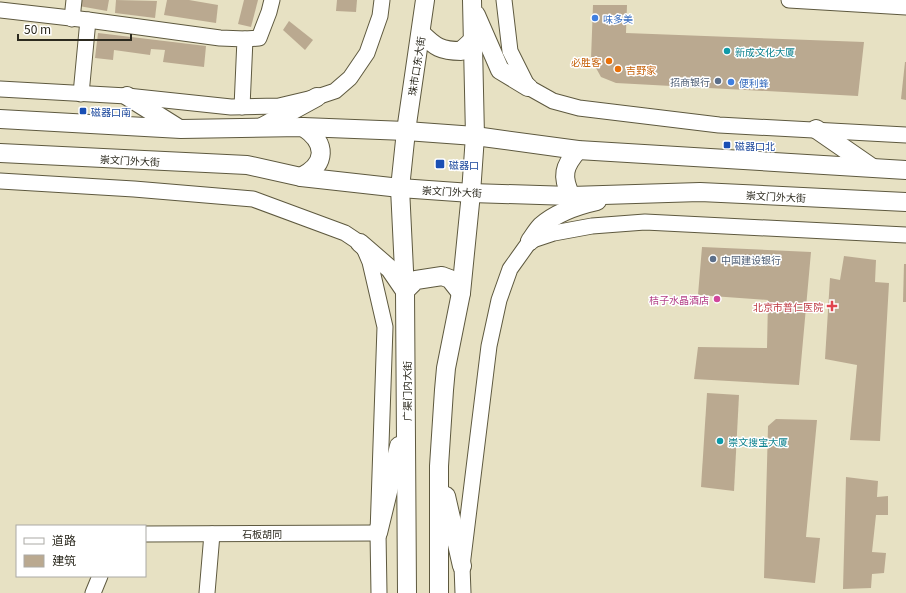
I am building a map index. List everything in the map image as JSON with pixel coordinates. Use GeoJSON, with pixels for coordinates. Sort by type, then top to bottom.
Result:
{"type":"FeatureCollection","features":[{"type":"Feature","properties":{"kind":"main road","name":"珠市口东大街"},"geometry":{"type":"LineString","coordinates":[[400,188],[406,131],[425,0]]}},
{"type":"Feature","properties":{"kind":"main road"},"geometry":{"type":"LineString","coordinates":[[472,3],[500,70],[528,87]]}},
{"type":"Feature","properties":{"kind":"main road"},"geometry":{"type":"LineString","coordinates":[[439,593],[439,466],[446,368],[461,293],[471,193],[474,136],[472,3]]}},
{"type":"Feature","properties":{"kind":"main road"},"geometry":{"type":"LineString","coordinates":[[421,33],[432,44],[447,51],[461,51],[473,40]]}},
{"type":"Feature","properties":{"kind":"main road"},"geometry":{"type":"LineString","coordinates":[[128,96],[181,129]]}},
{"type":"Feature","properties":{"kind":"main road"},"geometry":{"type":"LineString","coordinates":[[258,129],[317,97]]}},
{"type":"Feature","properties":{"kind":"main road"},"geometry":{"type":"LineString","coordinates":[[0,119],[181,129],[303,128],[406,131],[474,136],[578,150],[906,170]]}},
{"type":"Feature","properties":{"kind":"main road"},"geometry":{"type":"LineString","coordinates":[[301,177],[313,171],[320,162],[321,157],[319,143],[310,132],[303,128]]}},
{"type":"Feature","properties":{"kind":"main road"},"geometry":{"type":"LineString","coordinates":[[816,130],[872,168]]}},
{"type":"Feature","properties":{"kind":"main road"},"geometry":{"type":"LineString","coordinates":[[571,196],[565,184],[564,175],[569,160],[578,150]]}},
{"type":"Feature","properties":{"kind":"main road","name":"崇文门外大街"},"geometry":{"type":"LineString","coordinates":[[0,154],[247,165],[301,177],[400,188],[471,193],[571,196],[700,192],[906,202]]}},
{"type":"Feature","properties":{"kind":"main road","name":"广渠门内大街"},"geometry":{"type":"LineString","coordinates":[[400,188],[405,291],[407,593]]}},
{"type":"Feature","properties":{"kind":"main road"},"geometry":{"type":"LineString","coordinates":[[530,241],[541,227],[556,217],[584,204],[627,194]]}},
{"type":"Feature","properties":{"kind":"main road"},"geometry":{"type":"LineString","coordinates":[[360,243],[390,269],[405,291],[416,280],[442,276],[450,279],[461,293]]}},
{"type":"Feature","properties":{"kind":"main road"},"geometry":{"type":"LineString","coordinates":[[378,533],[406,418]]}},
{"type":"Feature","properties":{"kind":"main road"},"geometry":{"type":"LineString","coordinates":[[439,466],[462,566]]}},
{"type":"Feature","properties":{"kind":"street"},"geometry":{"type":"LineString","coordinates":[[72,19],[74,0]]}},
{"type":"Feature","properties":{"kind":"street"},"geometry":{"type":"LineString","coordinates":[[0,10],[220,38],[245,39],[259,38],[272,0]]}},
{"type":"Feature","properties":{"kind":"street"},"geometry":{"type":"LineString","coordinates":[[0,89],[128,96],[231,107],[279,106],[335,91],[350,78],[367,53],[380,16],[382,0]]}},
{"type":"Feature","properties":{"kind":"street"},"geometry":{"type":"LineString","coordinates":[[504,0],[510,51],[528,87],[553,101],[579,108],[719,124],[906,135]]}},
{"type":"Feature","properties":{"kind":"street"},"geometry":{"type":"LineString","coordinates":[[789,0],[906,7]]}},
{"type":"Feature","properties":{"kind":"street"},"geometry":{"type":"LineString","coordinates":[[81,94],[88,20]]}},
{"type":"Feature","properties":{"kind":"street"},"geometry":{"type":"LineString","coordinates":[[242,107],[245,39]]}},
{"type":"Feature","properties":{"kind":"street"},"geometry":{"type":"LineString","coordinates":[[0,181],[134,189],[253,199],[345,233],[360,243],[364,248],[370,262],[385,327],[378,533],[379,593]]}},
{"type":"Feature","properties":{"kind":"street"},"geometry":{"type":"LineString","coordinates":[[463,593],[462,566],[489,346],[499,300],[510,269],[530,241],[554,233],[592,226],[645,222],[906,235]]}},
{"type":"Feature","properties":{"kind":"street","name":"石板胡同"},"geometry":{"type":"LineString","coordinates":[[146,534],[378,533]]}},
{"type":"Feature","properties":{"kind":"street"},"geometry":{"type":"LineString","coordinates":[[207,593],[212,534]]}},
{"type":"Feature","properties":{"kind":"street"},"geometry":{"type":"LineString","coordinates":[[94,593],[100,577]]}},
{"type":"Feature","properties":{"kind":"building"},"geometry":{"type":"Polygon","coordinates":[[[80,0],[109,0],[107,11],[79,6],[80,0]]]}},
{"type":"Feature","properties":{"kind":"building"},"geometry":{"type":"Polygon","coordinates":[[[116,0],[157,1],[155,18],[115,13],[116,0]]]}},
{"type":"Feature","properties":{"kind":"building"},"geometry":{"type":"Polygon","coordinates":[[[167,0],[189,0],[218,5],[216,23],[164,15],[167,0]]]}},
{"type":"Feature","properties":{"kind":"building"},"geometry":{"type":"Polygon","coordinates":[[[244,0],[258,0],[251,27],[238,24],[244,0]]]}},
{"type":"Feature","properties":{"kind":"building"},"geometry":{"type":"Polygon","coordinates":[[[337,0],[357,0],[356,12],[336,11],[337,0]]]}},
{"type":"Feature","properties":{"kind":"building","name":"新成文化大厦"},"geometry":{"type":"Polygon","coordinates":[[[593,5],[627,5],[626,33],[864,42],[858,96],[616,83],[601,77],[591,59],[593,5]]]}},
{"type":"Feature","properties":{"kind":"building"},"geometry":{"type":"Polygon","coordinates":[[[289,21],[313,40],[305,50],[283,30],[289,21]]]}},
{"type":"Feature","properties":{"kind":"building"},"geometry":{"type":"Polygon","coordinates":[[[98,33],[206,46],[204,67],[163,62],[165,50],[151,49],[150,55],[114,50],[113,60],[95,58],[98,33]]]}},
{"type":"Feature","properties":{"kind":"building"},"geometry":{"type":"Polygon","coordinates":[[[906,62],[906,100],[901,99],[906,62]]]}},
{"type":"Feature","properties":{"kind":"building"},"geometry":{"type":"Polygon","coordinates":[[[702,247],[811,252],[799,385],[694,379],[698,347],[767,348],[768,300],[698,295],[702,247]]]}},
{"type":"Feature","properties":{"kind":"building"},"geometry":{"type":"Polygon","coordinates":[[[844,256],[876,260],[875,282],[889,283],[880,441],[850,440],[857,365],[825,359],[830,278],[840,280],[844,256]]]}},
{"type":"Feature","properties":{"kind":"building"},"geometry":{"type":"Polygon","coordinates":[[[904,264],[906,264],[906,302],[903,302],[904,264]]]}},
{"type":"Feature","properties":{"kind":"building","name":"崇文搜宝大厦"},"geometry":{"type":"Polygon","coordinates":[[[707,393],[739,395],[734,491],[701,487],[707,393]]]}},
{"type":"Feature","properties":{"kind":"building"},"geometry":{"type":"Polygon","coordinates":[[[776,419],[817,420],[806,537],[820,538],[815,583],[764,578],[768,426],[776,419]]]}},
{"type":"Feature","properties":{"kind":"building"},"geometry":{"type":"Polygon","coordinates":[[[846,477],[878,481],[877,497],[888,496],[888,515],[876,515],[872,552],[886,553],[884,573],[872,574],[871,588],[843,589],[846,477]]]}},
{"type":"Feature","properties":{"kind":"place","name":"味多美"},"geometry":{"type":"Point","coordinates":[595,18]}},
{"type":"Feature","properties":{"kind":"place","name":"新成文化大厦"},"geometry":{"type":"Point","coordinates":[727,51]}},
{"type":"Feature","properties":{"kind":"place","name":"必胜客"},"geometry":{"type":"Point","coordinates":[609,61]}},
{"type":"Feature","properties":{"kind":"place","name":"吉野家"},"geometry":{"type":"Point","coordinates":[618,69]}},
{"type":"Feature","properties":{"kind":"place","name":"招商银行"},"geometry":{"type":"Point","coordinates":[718,81]}},
{"type":"Feature","properties":{"kind":"place","name":"便利蜂"},"geometry":{"type":"Point","coordinates":[731,82]}},
{"type":"Feature","properties":{"kind":"place","name":"磁器口南"},"geometry":{"type":"Point","coordinates":[83,111]}},
{"type":"Feature","properties":{"kind":"place","name":"磁器口北"},"geometry":{"type":"Point","coordinates":[727,145]}},
{"type":"Feature","properties":{"kind":"place","name":"磁器口"},"geometry":{"type":"Point","coordinates":[440,164]}},
{"type":"Feature","properties":{"kind":"place","name":"中国建设银行"},"geometry":{"type":"Point","coordinates":[713,259]}},
{"type":"Feature","properties":{"kind":"place","name":"桔子水晶酒店"},"geometry":{"type":"Point","coordinates":[717,299]}},
{"type":"Feature","properties":{"kind":"place","name":"北京市普仁医院"},"geometry":{"type":"Point","coordinates":[832,306]}},
{"type":"Feature","properties":{"kind":"place","name":"崇文搜宝大厦"},"geometry":{"type":"Point","coordinates":[720,441]}}]}
